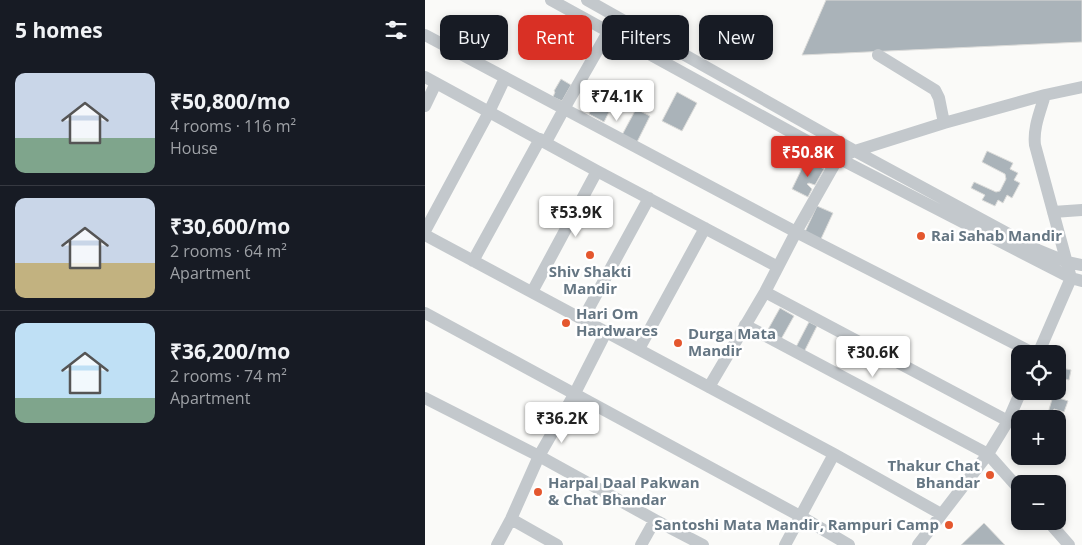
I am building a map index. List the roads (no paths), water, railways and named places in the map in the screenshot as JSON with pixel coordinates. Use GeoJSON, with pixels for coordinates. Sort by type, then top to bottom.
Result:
{"type":"FeatureCollection","features":[{"type":"Feature","properties":{"kind":"street"},"geometry":{"type":"LineString","coordinates":[[551,0],[602,29]]}},
{"type":"Feature","properties":{"kind":"street"},"geometry":{"type":"LineString","coordinates":[[587,0],[613,15]]}},
{"type":"Feature","properties":{"kind":"street"},"geometry":{"type":"LineString","coordinates":[[425,34],[796,232],[1019,345]]}},
{"type":"Feature","properties":{"kind":"street"},"geometry":{"type":"LineString","coordinates":[[473,260],[602,42]]}},
{"type":"Feature","properties":{"kind":"street"},"geometry":{"type":"LineString","coordinates":[[878,54],[935,90],[939,98],[943,124]]}},
{"type":"Feature","properties":{"kind":"street"},"geometry":{"type":"LineString","coordinates":[[689,58],[855,151],[1038,250],[1067,262],[1082,265]]}},
{"type":"Feature","properties":{"kind":"street"},"geometry":{"type":"LineString","coordinates":[[659,60],[838,158],[1077,279]]}},
{"type":"Feature","properties":{"kind":"street"},"geometry":{"type":"LineString","coordinates":[[425,231],[489,112],[505,78]]}},
{"type":"Feature","properties":{"kind":"street"},"geometry":{"type":"LineString","coordinates":[[425,106],[431,80],[778,267]]}},
{"type":"Feature","properties":{"kind":"street"},"geometry":{"type":"LineString","coordinates":[[709,387],[765,292],[838,158],[943,124],[1045,95],[1082,87]]}},
{"type":"Feature","properties":{"kind":"street"},"geometry":{"type":"LineString","coordinates":[[1045,95],[1035,125],[1035,145],[1067,262],[1077,279]]}},
{"type":"Feature","properties":{"kind":"street"},"geometry":{"type":"LineString","coordinates":[[532,292],[597,171]]}},
{"type":"Feature","properties":{"kind":"street"},"geometry":{"type":"LineString","coordinates":[[583,319],[649,198]]}},
{"type":"Feature","properties":{"kind":"street"},"geometry":{"type":"LineString","coordinates":[[1053,212],[1082,210]]}},
{"type":"Feature","properties":{"kind":"street"},"geometry":{"type":"LineString","coordinates":[[639,349],[705,228]]}},
{"type":"Feature","properties":{"kind":"street"},"geometry":{"type":"LineString","coordinates":[[425,235],[834,454],[941,514]]}},
{"type":"Feature","properties":{"kind":"street"},"geometry":{"type":"LineString","coordinates":[[1042,345],[1077,279]]}},
{"type":"Feature","properties":{"kind":"street"},"geometry":{"type":"LineString","coordinates":[[765,292],[1009,421]]}},
{"type":"Feature","properties":{"kind":"street"},"geometry":{"type":"LineString","coordinates":[[425,313],[800,516],[849,545]]}},
{"type":"Feature","properties":{"kind":"street"},"geometry":{"type":"LineString","coordinates":[[745,325],[988,454],[1011,480]]}},
{"type":"Feature","properties":{"kind":"street"},"geometry":{"type":"LineString","coordinates":[[497,545],[511,519],[539,456],[575,393],[606,332]]}},
{"type":"Feature","properties":{"kind":"street"},"geometry":{"type":"LineString","coordinates":[[918,545],[988,454],[1009,421],[1017,400]]}},
{"type":"Feature","properties":{"kind":"street"},"geometry":{"type":"LineString","coordinates":[[427,402],[539,456],[703,545]]}},
{"type":"Feature","properties":{"kind":"street"},"geometry":{"type":"LineString","coordinates":[[785,545],[834,454]]}},
{"type":"Feature","properties":{"kind":"street"},"geometry":{"type":"LineString","coordinates":[[511,519],[557,545]]}},
{"type":"Feature","properties":{"kind":"street"},"geometry":{"type":"LineString","coordinates":[[641,545],[655,520]]}},
{"type":"Feature","properties":{"kind":"street"},"geometry":{"type":"LineString","coordinates":[[1056,530],[1069,545]]}},
{"type":"Feature","properties":{"kind":"place","name":"Rai Sahab Mandir"},"geometry":{"type":"Point","coordinates":[921,236]}},
{"type":"Feature","properties":{"kind":"place","name":"Shiv Shakti Mandir"},"geometry":{"type":"Point","coordinates":[590,255]}},
{"type":"Feature","properties":{"kind":"place","name":"Hari Om Hardwares"},"geometry":{"type":"Point","coordinates":[566,323]}},
{"type":"Feature","properties":{"kind":"place","name":"Durga Mata Mandir"},"geometry":{"type":"Point","coordinates":[678,343]}},
{"type":"Feature","properties":{"kind":"place","name":"Thakur Chat Bhandar"},"geometry":{"type":"Point","coordinates":[990,475]}},
{"type":"Feature","properties":{"kind":"place","name":"Harpal Daal Pakwan & Chat Bhandar"},"geometry":{"type":"Point","coordinates":[538,492]}},
{"type":"Feature","properties":{"kind":"place","name":"Santoshi Mata Mandir, Rampuri Camp"},"geometry":{"type":"Point","coordinates":[949,525]}}]}
